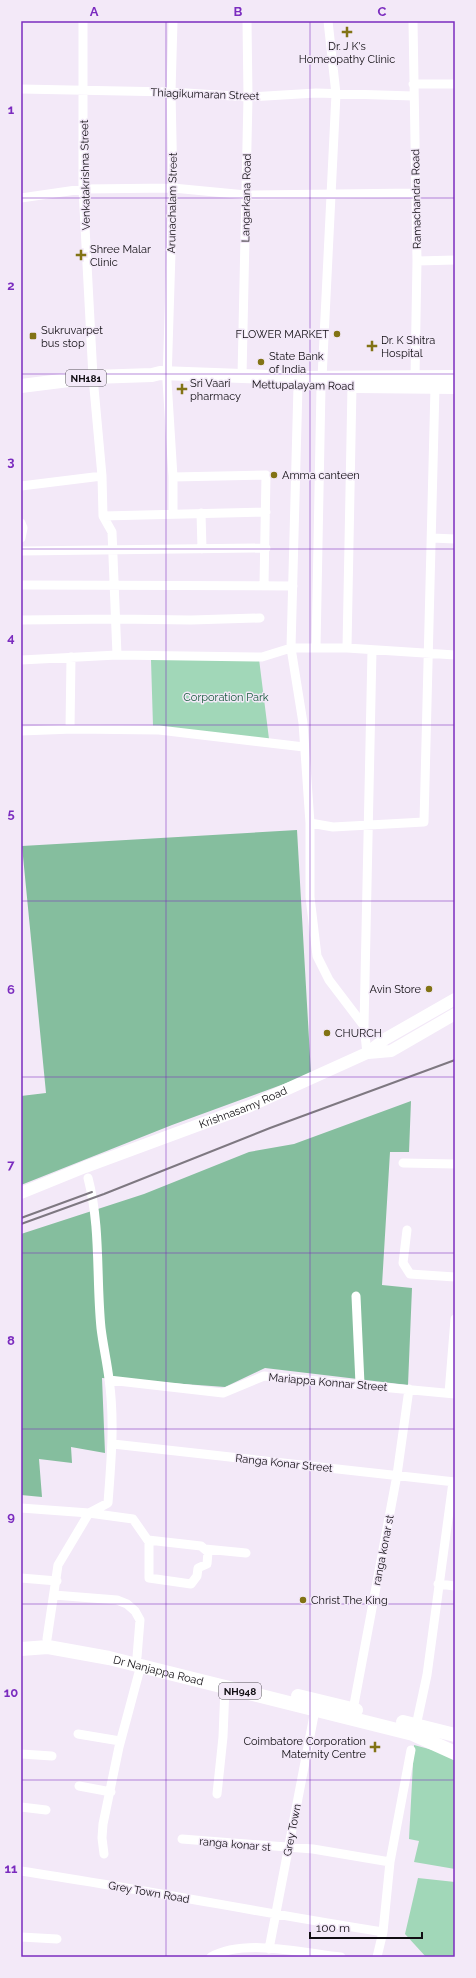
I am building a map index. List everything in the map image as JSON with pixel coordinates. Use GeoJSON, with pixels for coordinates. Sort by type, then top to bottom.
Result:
{"type":"FeatureCollection","features":[{"type":"Feature","properties":{"kind":"highway","name":"Mettupalayam Road"},"geometry":{"type":"LineString","coordinates":[[21,386],[93,377],[152,375],[167,379],[298,386],[322,382],[415,376],[455,377]]}},
{"type":"Feature","properties":{"kind":"highway","name":"Mettupalayam Road"},"geometry":{"type":"LineString","coordinates":[[167,379],[242,376],[322,382],[352,386],[455,387]]}},
{"type":"Feature","properties":{"kind":"highway","name":"Dr Nanjappa Road"},"geometry":{"type":"LineString","coordinates":[[21,1641],[47,1639],[353,1710],[391,1724],[455,1753]]}},
{"type":"Feature","properties":{"kind":"highway","name":"Dr Nanjappa Road"},"geometry":{"type":"LineString","coordinates":[[21,1649],[48,1647],[139,1661],[225,1687],[315,1710],[391,1724],[416,1726],[455,1735]]}},
{"type":"Feature","properties":{"kind":"main road","name":"Krishnasamy Road"},"geometry":{"type":"LineString","coordinates":[[21,1193],[85,1167],[250,1106],[366,1053],[385,1039],[455,999]]}},
{"type":"Feature","properties":{"kind":"main road"},"geometry":{"type":"LineString","coordinates":[[366,1053],[391,1051],[455,1014]]}},
{"type":"Feature","properties":{"kind":"street","name":"Venkatakrishna Street"},"geometry":{"type":"LineString","coordinates":[[83,21],[83,189],[93,377],[102,476],[103,516]]}},
{"type":"Feature","properties":{"kind":"street","name":"Arunachalam Street"},"geometry":{"type":"LineString","coordinates":[[173,21],[171,92],[173,188],[167,379],[173,477],[173,514]]}},
{"type":"Feature","properties":{"kind":"street","name":"Langarkana Road"},"geometry":{"type":"LineString","coordinates":[[242,376],[248,97],[247,21]]}},
{"type":"Feature","properties":{"kind":"street"},"geometry":{"type":"LineString","coordinates":[[316,648],[322,382],[330,192],[336,94],[328,21]]}},
{"type":"Feature","properties":{"kind":"street","name":"Ramachandra Road"},"geometry":{"type":"LineString","coordinates":[[413,21],[413,96],[417,261],[415,376]]}},
{"type":"Feature","properties":{"kind":"street"},"geometry":{"type":"LineString","coordinates":[[413,84],[455,84]]}},
{"type":"Feature","properties":{"kind":"street","name":"Thiagikumaran Street"},"geometry":{"type":"LineString","coordinates":[[21,89],[84,89],[171,92],[248,97],[316,93],[413,96]]}},
{"type":"Feature","properties":{"kind":"street"},"geometry":{"type":"LineString","coordinates":[[21,198],[83,189],[173,188],[246,195],[330,192],[416,193]]}},
{"type":"Feature","properties":{"kind":"street"},"geometry":{"type":"LineString","coordinates":[[417,261],[455,260]]}},
{"type":"Feature","properties":{"kind":"street"},"geometry":{"type":"LineString","coordinates":[[298,386],[291,648],[303,723],[310,823],[310,897],[316,956],[329,980],[364,1026]]}},
{"type":"Feature","properties":{"kind":"street"},"geometry":{"type":"LineString","coordinates":[[347,648],[352,386]]}},
{"type":"Feature","properties":{"kind":"street"},"geometry":{"type":"LineString","coordinates":[[310,823],[333,827],[424,822],[435,387]]}},
{"type":"Feature","properties":{"kind":"street"},"geometry":{"type":"LineString","coordinates":[[173,477],[266,475],[266,548],[264,585]]}},
{"type":"Feature","properties":{"kind":"street"},"geometry":{"type":"LineString","coordinates":[[21,486],[102,476]]}},
{"type":"Feature","properties":{"kind":"street"},"geometry":{"type":"LineString","coordinates":[[117,655],[112,532],[103,516],[266,512]]}},
{"type":"Feature","properties":{"kind":"street"},"geometry":{"type":"LineString","coordinates":[[201,513],[202,549]]}},
{"type":"Feature","properties":{"kind":"street"},"geometry":{"type":"LineString","coordinates":[[21,523],[21,538]]}},
{"type":"Feature","properties":{"kind":"street"},"geometry":{"type":"LineString","coordinates":[[432,538],[455,539]]}},
{"type":"Feature","properties":{"kind":"street"},"geometry":{"type":"LineString","coordinates":[[21,551],[266,548]]}},
{"type":"Feature","properties":{"kind":"street"},"geometry":{"type":"LineString","coordinates":[[21,585],[293,586]]}},
{"type":"Feature","properties":{"kind":"street"},"geometry":{"type":"LineString","coordinates":[[21,620],[116,618],[191,620],[260,618]]}},
{"type":"Feature","properties":{"kind":"street"},"geometry":{"type":"LineString","coordinates":[[21,660],[117,655],[262,656],[291,648],[347,648],[455,655]]}},
{"type":"Feature","properties":{"kind":"street"},"geometry":{"type":"LineString","coordinates":[[366,1053],[364,1026],[372,650]]}},
{"type":"Feature","properties":{"kind":"street"},"geometry":{"type":"LineString","coordinates":[[70,729],[71,657]]}},
{"type":"Feature","properties":{"kind":"street"},"geometry":{"type":"LineString","coordinates":[[21,731],[70,729],[159,730],[304,747]]}},
{"type":"Feature","properties":{"kind":"street"},"geometry":{"type":"LineString","coordinates":[[402,1163],[455,1164]]}},
{"type":"Feature","properties":{"kind":"street"},"geometry":{"type":"LineString","coordinates":[[47,1639],[57,1581],[58,1565],[89,1513],[108,1503],[113,1444],[110,1380],[101,1328],[100,1269],[94,1203],[88,1178]]}},
{"type":"Feature","properties":{"kind":"street"},"geometry":{"type":"LineString","coordinates":[[407,1230],[403,1263],[410,1274],[455,1277]]}},
{"type":"Feature","properties":{"kind":"street"},"geometry":{"type":"LineString","coordinates":[[356,1296],[360,1384]]}},
{"type":"Feature","properties":{"kind":"street"},"geometry":{"type":"LineString","coordinates":[[452,1394],[455,1319]]}},
{"type":"Feature","properties":{"kind":"street","name":"Mariappa Konnar Street"},"geometry":{"type":"LineString","coordinates":[[110,1380],[223,1393],[264,1376],[452,1394]]}},
{"type":"Feature","properties":{"kind":"street","name":"ranga konar st"},"geometry":{"type":"LineString","coordinates":[[353,1710],[397,1475],[409,1389]]}},
{"type":"Feature","properties":{"kind":"street","name":"Ranga Konar Street"},"geometry":{"type":"LineString","coordinates":[[113,1444],[454,1482]]}},
{"type":"Feature","properties":{"kind":"street"},"geometry":{"type":"LineString","coordinates":[[416,1726],[427,1675],[438,1584],[454,1482]]}},
{"type":"Feature","properties":{"kind":"street"},"geometry":{"type":"LineString","coordinates":[[21,1508],[89,1513],[133,1519],[148,1540],[149,1578],[192,1584],[197,1576],[198,1568],[208,1564],[208,1552],[201,1546],[148,1540]]}},
{"type":"Feature","properties":{"kind":"street"},"geometry":{"type":"LineString","coordinates":[[205,1549],[246,1552]]}},
{"type":"Feature","properties":{"kind":"street"},"geometry":{"type":"LineString","coordinates":[[21,1578],[57,1581]]}},
{"type":"Feature","properties":{"kind":"street"},"geometry":{"type":"LineString","coordinates":[[438,1584],[455,1586]]}},
{"type":"Feature","properties":{"kind":"street"},"geometry":{"type":"LineString","coordinates":[[54,1595],[117,1600],[127,1604],[135,1611],[140,1620],[139,1661],[120,1741],[104,1824],[102,1838],[104,1854]]}},
{"type":"Feature","properties":{"kind":"street"},"geometry":{"type":"LineString","coordinates":[[217,1794],[223,1737],[225,1687]]}},
{"type":"Feature","properties":{"kind":"street","name":"Grey Town"},"geometry":{"type":"LineString","coordinates":[[269,1949],[315,1710]]}},
{"type":"Feature","properties":{"kind":"street"},"geometry":{"type":"LineString","coordinates":[[78,1734],[120,1741]]}},
{"type":"Feature","properties":{"kind":"street"},"geometry":{"type":"LineString","coordinates":[[377,1957],[383,1932],[390,1862],[411,1750]]}},
{"type":"Feature","properties":{"kind":"street"},"geometry":{"type":"LineString","coordinates":[[21,1754],[52,1756]]}},
{"type":"Feature","properties":{"kind":"street"},"geometry":{"type":"LineString","coordinates":[[78,1786],[111,1792]]}},
{"type":"Feature","properties":{"kind":"street"},"geometry":{"type":"LineString","coordinates":[[21,1807],[46,1810]]}},
{"type":"Feature","properties":{"kind":"street","name":"ranga konar st"},"geometry":{"type":"LineString","coordinates":[[182,1839],[313,1849],[390,1862]]}},
{"type":"Feature","properties":{"kind":"street","name":"Grey Town Road"},"geometry":{"type":"LineString","coordinates":[[21,1870],[110,1884],[276,1915],[383,1932]]}},
{"type":"Feature","properties":{"kind":"street"},"geometry":{"type":"LineString","coordinates":[[21,1937],[57,1939]]}},
{"type":"Feature","properties":{"kind":"street"},"geometry":{"type":"LineString","coordinates":[[211,1957],[222,1951],[250,1946],[341,1957]]}},
{"type":"Feature","properties":{"kind":"green space","name":"Corporation Park"},"geometry":{"type":"Polygon","coordinates":[[[259,659],[269,739],[153,726],[151,660],[259,659]]]}},
{"type":"Feature","properties":{"kind":"green space"},"geometry":{"type":"Polygon","coordinates":[[[297,830],[311,1074],[172,1125],[21,1185],[21,1096],[46,1093],[22,846],[297,830]]]}},
{"type":"Feature","properties":{"kind":"green space"},"geometry":{"type":"Polygon","coordinates":[[[411,1101],[409,1152],[390,1152],[382,1285],[412,1288],[408,1385],[265,1368],[225,1387],[102,1378],[105,1453],[71,1447],[72,1463],[39,1459],[42,1497],[21,1495],[21,1234],[144,1194],[249,1152],[294,1144],[411,1101]]]}},
{"type":"Feature","properties":{"kind":"green space"},"geometry":{"type":"Polygon","coordinates":[[[414,1745],[455,1756],[455,1869],[414,1862],[419,1841],[409,1839],[414,1745]]]}},
{"type":"Feature","properties":{"kind":"green space"},"geometry":{"type":"Polygon","coordinates":[[[418,1878],[455,1882],[455,1957],[426,1957],[405,1934],[418,1878]]]}},
{"type":"Feature","properties":{"kind":"railway"},"geometry":{"type":"LineString","coordinates":[[21,1224],[104,1194],[270,1128],[455,1060]]}},
{"type":"Feature","properties":{"kind":"railway"},"geometry":{"type":"LineString","coordinates":[[21,1218],[92,1192]]}},
{"type":"Feature","properties":{"kind":"place","name":"Dr. J K's Homeopathy Clinic"},"geometry":{"type":"Point","coordinates":[347,32]}},
{"type":"Feature","properties":{"kind":"place","name":"Shree Malar Clinic"},"geometry":{"type":"Point","coordinates":[81,255]}},
{"type":"Feature","properties":{"kind":"place","name":"FLOWER MARKET"},"geometry":{"type":"Point","coordinates":[337,334]}},
{"type":"Feature","properties":{"kind":"place","name":"Sukruvarpet bus stop"},"geometry":{"type":"Point","coordinates":[33,336]}},
{"type":"Feature","properties":{"kind":"place","name":"Dr. K Shitra Hospital"},"geometry":{"type":"Point","coordinates":[372,346]}},
{"type":"Feature","properties":{"kind":"place","name":"State Bank of India"},"geometry":{"type":"Point","coordinates":[261,362]}},
{"type":"Feature","properties":{"kind":"place","name":"Sri Vaari pharmacy"},"geometry":{"type":"Point","coordinates":[182,389]}},
{"type":"Feature","properties":{"kind":"place","name":"Amma canteen"},"geometry":{"type":"Point","coordinates":[274,475]}},
{"type":"Feature","properties":{"kind":"place","name":"Avin Store"},"geometry":{"type":"Point","coordinates":[429,989]}},
{"type":"Feature","properties":{"kind":"place","name":"CHURCH"},"geometry":{"type":"Point","coordinates":[327,1033]}},
{"type":"Feature","properties":{"kind":"place","name":"Christ The King"},"geometry":{"type":"Point","coordinates":[303,1600]}},
{"type":"Feature","properties":{"kind":"place","name":"Coimbatore Corporation Maternity Centre"},"geometry":{"type":"Point","coordinates":[375,1747]}}]}
